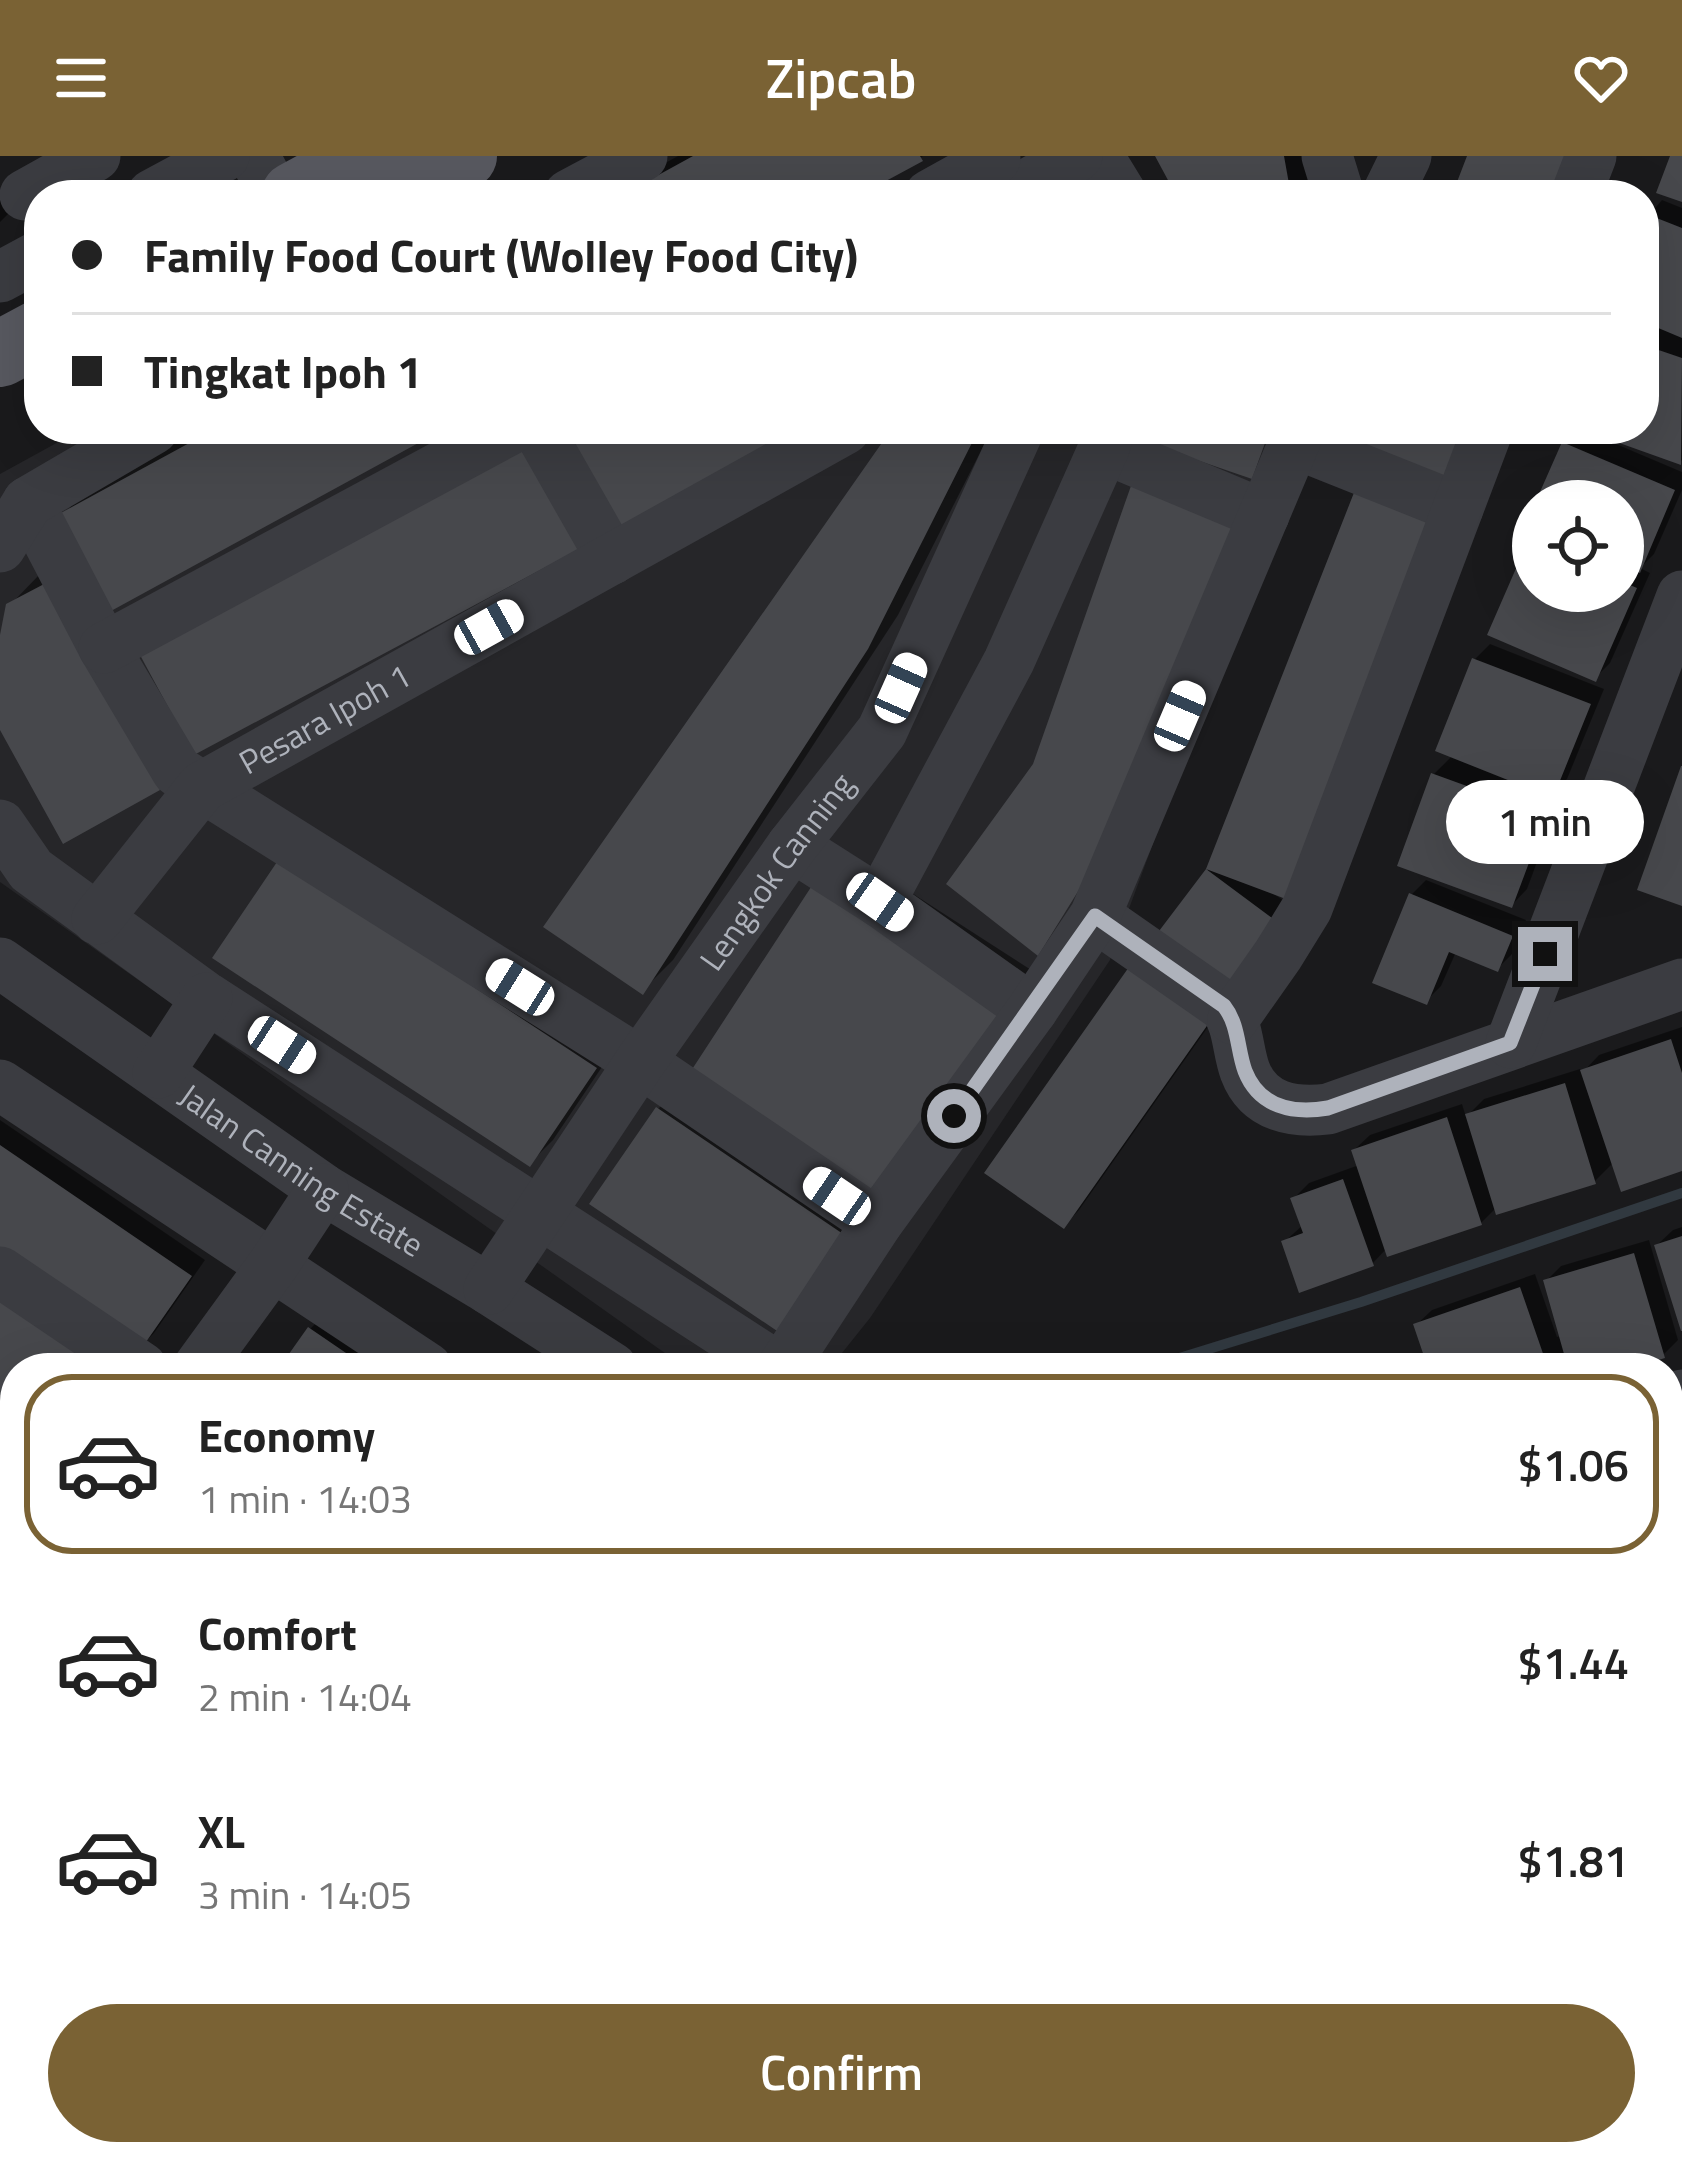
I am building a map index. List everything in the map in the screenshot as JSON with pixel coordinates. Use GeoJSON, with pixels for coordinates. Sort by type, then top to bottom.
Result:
{"type":"FeatureCollection","features":[{"type":"Feature","properties":{"kind":"main road"},"geometry":{"type":"LineString","coordinates":[[401,180],[464,156]]}},
{"type":"Feature","properties":{"kind":"street"},"geometry":{"type":"LineString","coordinates":[[52,180],[95,156]]}},
{"type":"Feature","properties":{"kind":"street"},"geometry":{"type":"LineString","coordinates":[[180,180],[224,156]]}},
{"type":"Feature","properties":{"kind":"street"},"geometry":{"type":"LineString","coordinates":[[597,180],[642,156]]}},
{"type":"Feature","properties":{"kind":"street"},"geometry":{"type":"LineString","coordinates":[[1004,175],[1077,156]]}},
{"type":"Feature","properties":{"kind":"street"},"geometry":{"type":"LineString","coordinates":[[0,547],[28,502],[128,444]]}},
{"type":"Feature","properties":{"kind":"street"},"geometry":{"type":"LineString","coordinates":[[104,648],[483,444]]}},
{"type":"Feature","properties":{"kind":"street"},"geometry":{"type":"LineString","coordinates":[[547,444],[612,559]]}},
{"type":"Feature","properties":{"kind":"street","name":"Pesara Ipoh 1"},"geometry":{"type":"LineString","coordinates":[[97,919],[202,787],[818,444]]}},
{"type":"Feature","properties":{"kind":"street","name":"Lengkok Canning"},"geometry":{"type":"LineString","coordinates":[[489,1289],[792,846],[882,731],[1012,444]]}},
{"type":"Feature","properties":{"kind":"street"},"geometry":{"type":"LineString","coordinates":[[880,902],[1009,661],[1105,444]]}},
{"type":"Feature","properties":{"kind":"street"},"geometry":{"type":"LineString","coordinates":[[1117,444],[1264,515]]}},
{"type":"Feature","properties":{"kind":"street"},"geometry":{"type":"LineString","coordinates":[[791,1353],[877,1223],[1095,916],[1295,444]]}},
{"type":"Feature","properties":{"kind":"street"},"geometry":{"type":"LineString","coordinates":[[1316,444],[1458,508]]}},
{"type":"Feature","properties":{"kind":"street"},"geometry":{"type":"LineString","coordinates":[[1233,1019],[1307,908],[1482,444]]}},
{"type":"Feature","properties":{"kind":"street"},"geometry":{"type":"LineString","coordinates":[[28,502],[104,648],[177,771],[640,1062],[877,1223]]}},
{"type":"Feature","properties":{"kind":"street"},"geometry":{"type":"LineString","coordinates":[[1510,1043],[1682,596]]}},
{"type":"Feature","properties":{"kind":"street"},"geometry":{"type":"LineString","coordinates":[[0,825],[31,870],[208,998],[758,1353]]}},
{"type":"Feature","properties":{"kind":"street"},"geometry":{"type":"LineString","coordinates":[[792,846],[1032,1010]]}},
{"type":"Feature","properties":{"kind":"street"},"geometry":{"type":"LineString","coordinates":[[1095,916],[1224,1006],[1233,1019],[1246,1075],[1263,1097],[1284,1109],[1308,1112],[1682,984]]}},
{"type":"Feature","properties":{"kind":"street","name":"Jalan Canning Estate"},"geometry":{"type":"LineString","coordinates":[[0,963],[323,1189],[589,1353]]}},
{"type":"Feature","properties":{"kind":"street"},"geometry":{"type":"LineString","coordinates":[[158,1073],[208,998]]}},
{"type":"Feature","properties":{"kind":"street"},"geometry":{"type":"LineString","coordinates":[[0,1085],[405,1353]]}},
{"type":"Feature","properties":{"kind":"street"},"geometry":{"type":"LineString","coordinates":[[209,1353],[323,1189]]}},
{"type":"Feature","properties":{"kind":"street"},"geometry":{"type":"LineString","coordinates":[[0,1273],[120,1353]]}},
{"type":"Feature","properties":{"kind":"shaded area"},"geometry":{"type":"Polygon","coordinates":[[[55,444],[1310,444],[1253,573],[1110,960],[842,1353],[665,1353],[0,882],[0,474],[55,444]]]}},
{"type":"Feature","properties":{"kind":"building"},"geometry":{"type":"Polygon","coordinates":[[[693,156],[920,156],[923,161],[888,180],[649,180],[693,156]]]}},
{"type":"Feature","properties":{"kind":"building"},"geometry":{"type":"Polygon","coordinates":[[[1155,156],[1284,156],[1288,180],[1168,180],[1155,156]]]}},
{"type":"Feature","properties":{"kind":"building"},"geometry":{"type":"Polygon","coordinates":[[[1467,156],[1576,156],[1567,180],[1458,180],[1467,156]]]}},
{"type":"Feature","properties":{"kind":"building"},"geometry":{"type":"Polygon","coordinates":[[[1670,156],[1682,156],[1682,202],[1659,194],[1670,156]]]}},
{"type":"Feature","properties":{"kind":"building"},"geometry":{"type":"Polygon","coordinates":[[[1659,219],[1682,228],[1682,338],[1659,328],[1659,219]]]}},
{"type":"Feature","properties":{"kind":"building"},"geometry":{"type":"Polygon","coordinates":[[[1659,350],[1682,358],[1681,465],[1622,444],[1659,444],[1659,350]]]}},
{"type":"Feature","properties":{"kind":"building"},"geometry":{"type":"Polygon","coordinates":[[[187,444],[417,444],[111,611],[59,514],[187,444]]]}},
{"type":"Feature","properties":{"kind":"building"},"geometry":{"type":"Polygon","coordinates":[[[574,444],[772,444],[622,529],[574,444]]]}},
{"type":"Feature","properties":{"kind":"building"},"geometry":{"type":"Polygon","coordinates":[[[881,444],[971,444],[868,649],[643,995],[543,927],[881,444]]]}},
{"type":"Feature","properties":{"kind":"building"},"geometry":{"type":"Polygon","coordinates":[[[1157,444],[1265,444],[1252,479],[1157,444]]]}},
{"type":"Feature","properties":{"kind":"building"},"geometry":{"type":"Polygon","coordinates":[[[1358,444],[1468,444],[1452,488],[1355,453],[1358,444]]]}},
{"type":"Feature","properties":{"kind":"building"},"geometry":{"type":"Polygon","coordinates":[[[1561,444],[1567,444],[1675,490],[1644,564],[1644,480],[1545,480],[1561,444]]]}},
{"type":"Feature","properties":{"kind":"building"},"geometry":{"type":"Polygon","coordinates":[[[533,445],[587,545],[194,755],[140,655],[533,445]]]}},
{"type":"Feature","properties":{"kind":"building"},"geometry":{"type":"Polygon","coordinates":[[[1132,483],[1239,521],[1126,814],[1038,956],[946,884],[1033,764],[1132,483]]]}},
{"type":"Feature","properties":{"kind":"building"},"geometry":{"type":"Polygon","coordinates":[[[1357,485],[1442,518],[1291,901],[1206,869],[1357,485]]]}},
{"type":"Feature","properties":{"kind":"building"},"geometry":{"type":"Polygon","coordinates":[[[1512,578],[1512,612],[1627,612],[1596,682],[1487,635],[1512,578]]]}},
{"type":"Feature","properties":{"kind":"building"},"geometry":{"type":"Polygon","coordinates":[[[46,583],[160,790],[63,844],[0,730],[0,635],[6,604],[46,583]]]}},
{"type":"Feature","properties":{"kind":"building"},"geometry":{"type":"Polygon","coordinates":[[[1472,658],[1591,704],[1553,798],[1435,751],[1472,658]]]}},
{"type":"Feature","properties":{"kind":"building"},"geometry":{"type":"Polygon","coordinates":[[[1682,766],[1682,906],[1637,890],[1682,766]]]}},
{"type":"Feature","properties":{"kind":"building"},"geometry":{"type":"Polygon","coordinates":[[[1431,773],[1547,815],[1512,908],[1397,866],[1431,773]]]}},
{"type":"Feature","properties":{"kind":"building"},"geometry":{"type":"Polygon","coordinates":[[[279,859],[597,1068],[530,1167],[212,958],[279,859]]]}},
{"type":"Feature","properties":{"kind":"building"},"geometry":{"type":"Polygon","coordinates":[[[1206,869],[1284,927],[1234,993],[1156,935],[1206,869]]]}},
{"type":"Feature","properties":{"kind":"building"},"geometry":{"type":"Polygon","coordinates":[[[815,881],[1024,1016],[878,1211],[689,1074],[815,881]]]}},
{"type":"Feature","properties":{"kind":"building"},"geometry":{"type":"Polygon","coordinates":[[[1409,893],[1513,936],[1498,972],[1449,952],[1427,1005],[1372,983],[1409,893]]]}},
{"type":"Feature","properties":{"kind":"building"},"geometry":{"type":"Polygon","coordinates":[[[1136,957],[1216,1013],[1064,1229],[984,1173],[1136,957]]]}},
{"type":"Feature","properties":{"kind":"building"},"geometry":{"type":"Polygon","coordinates":[[[1671,1039],[1682,1073],[1682,1171],[1621,1192],[1580,1070],[1671,1039]]]}},
{"type":"Feature","properties":{"kind":"building"},"geometry":{"type":"Polygon","coordinates":[[[1565,1083],[1596,1184],[1496,1215],[1465,1114],[1565,1083]]]}},
{"type":"Feature","properties":{"kind":"building"},"geometry":{"type":"Polygon","coordinates":[[[656,1107],[849,1238],[783,1335],[589,1204],[656,1107]]]}},
{"type":"Feature","properties":{"kind":"building"},"geometry":{"type":"Polygon","coordinates":[[[1447,1117],[1482,1225],[1387,1257],[1351,1150],[1447,1117]]]}},
{"type":"Feature","properties":{"kind":"building"},"geometry":{"type":"Polygon","coordinates":[[[0,1145],[192,1276],[139,1352],[0,1258],[0,1145]]]}},
{"type":"Feature","properties":{"kind":"building"},"geometry":{"type":"Polygon","coordinates":[[[1343,1179],[1374,1266],[1299,1293],[1281,1241],[1303,1233],[1290,1198],[1343,1179]]]}},
{"type":"Feature","properties":{"kind":"building"},"geometry":{"type":"Polygon","coordinates":[[[1682,1236],[1682,1331],[1681,1331],[1654,1245],[1682,1236]]]}},
{"type":"Feature","properties":{"kind":"building"},"geometry":{"type":"Polygon","coordinates":[[[1634,1253],[1664,1353],[1564,1353],[1543,1280],[1634,1253]]]}},
{"type":"Feature","properties":{"kind":"building"},"geometry":{"type":"Polygon","coordinates":[[[1520,1287],[1543,1353],[1423,1353],[1413,1324],[1520,1287]]]}},
{"type":"Feature","properties":{"kind":"building"},"geometry":{"type":"Polygon","coordinates":[[[0,1292],[92,1353],[0,1353],[0,1292]]]}},
{"type":"Feature","properties":{"kind":"building"},"geometry":{"type":"Polygon","coordinates":[[[308,1327],[346,1353],[290,1353],[308,1327]]]}},
{"type":"Feature","properties":{"kind":"waterway"},"geometry":{"type":"LineString","coordinates":[[1196,1353],[1682,1193]]}},
{"type":"Feature","properties":{"kind":"route"},"geometry":{"type":"LineString","coordinates":[[954,1116],[1095,916],[1224,1006],[1233,1019],[1246,1075],[1263,1097],[1284,1109],[1308,1112],[1510,1043],[1545,954]]}}]}
